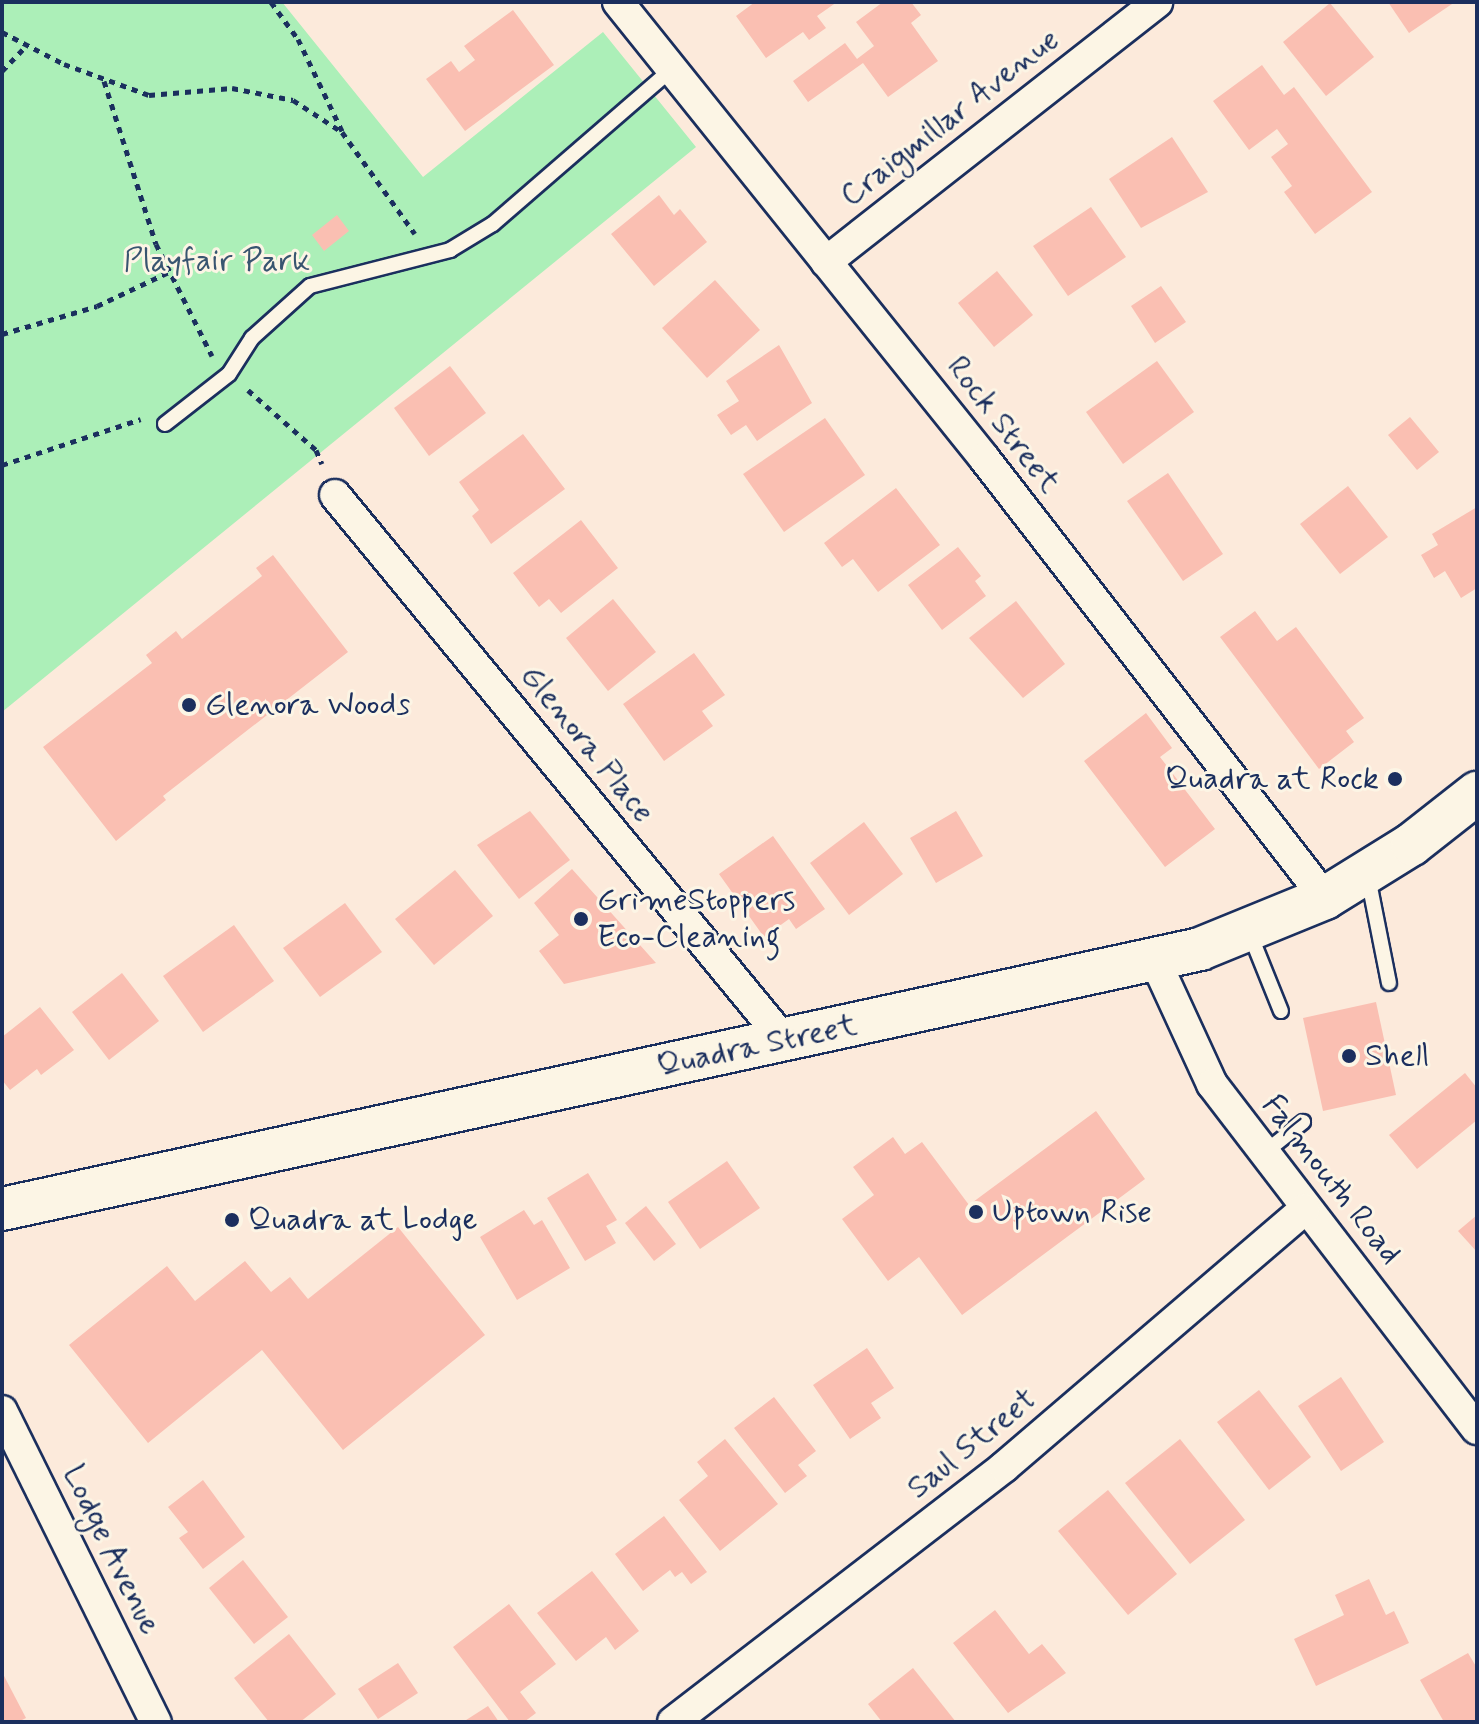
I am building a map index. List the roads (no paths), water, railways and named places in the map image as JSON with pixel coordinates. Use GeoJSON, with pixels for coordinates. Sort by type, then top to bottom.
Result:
{"type":"FeatureCollection","features":[{"type":"Feature","properties":{"kind":"main road","name":"Quadra Street"},"geometry":{"type":"LineString","coordinates":[[2,1209],[1154,958],[1249,931],[1325,898],[1367,872],[1477,793]]}},
{"type":"Feature","properties":{"kind":"street","name":"Rock Street"},"geometry":{"type":"LineString","coordinates":[[618,2],[1325,898]]}},
{"type":"Feature","properties":{"kind":"street","name":"Craigmillar Avenue"},"geometry":{"type":"LineString","coordinates":[[826,262],[1157,2]]}},
{"type":"Feature","properties":{"kind":"street","name":"Glenora Place"},"geometry":{"type":"LineString","coordinates":[[335,495],[784,1040]]}},
{"type":"Feature","properties":{"kind":"street","name":"Falmouth Road"},"geometry":{"type":"LineString","coordinates":[[1154,958],[1212,1084],[1477,1429]]}},
{"type":"Feature","properties":{"kind":"street","name":"Saul Street"},"geometry":{"type":"LineString","coordinates":[[673,1722],[1004,1467],[1305,1209]]}},
{"type":"Feature","properties":{"kind":"street","name":"Lodge Avenue"},"geometry":{"type":"LineString","coordinates":[[2,1411],[156,1722]]}},
{"type":"Feature","properties":{"kind":"lane"},"geometry":{"type":"LineString","coordinates":[[165,424],[229,374],[252,338],[310,286],[450,250],[493,224],[671,70]]}},
{"type":"Feature","properties":{"kind":"lane"},"geometry":{"type":"LineString","coordinates":[[1367,872],[1389,983]]}},
{"type":"Feature","properties":{"kind":"lane"},"geometry":{"type":"LineString","coordinates":[[1249,931],[1281,1011]]}},
{"type":"Feature","properties":{"kind":"lane"},"geometry":{"type":"LineString","coordinates":[[1264,1153],[1303,1122]]}},
{"type":"Feature","properties":{"kind":"place","name":"Glenora Woods"},"geometry":{"type":"Point","coordinates":[189,705]}},
{"type":"Feature","properties":{"kind":"place","name":"Quadra at Rock"},"geometry":{"type":"Point","coordinates":[1395,779]}},
{"type":"Feature","properties":{"kind":"place","name":"GrimeStoppers Eco-Cleaning"},"geometry":{"type":"Point","coordinates":[581,919]}},
{"type":"Feature","properties":{"kind":"place","name":"Shell"},"geometry":{"type":"Point","coordinates":[1349,1056]}},
{"type":"Feature","properties":{"kind":"place","name":"Uptown Rise"},"geometry":{"type":"Point","coordinates":[976,1212]}},
{"type":"Feature","properties":{"kind":"place","name":"Quadra at Lodge"},"geometry":{"type":"Point","coordinates":[232,1220]}},
{"type":"Feature","properties":{"kind":"park label","name":"Playfair Park"},"geometry":{"type":"Point","coordinates":[217,261]}}]}
